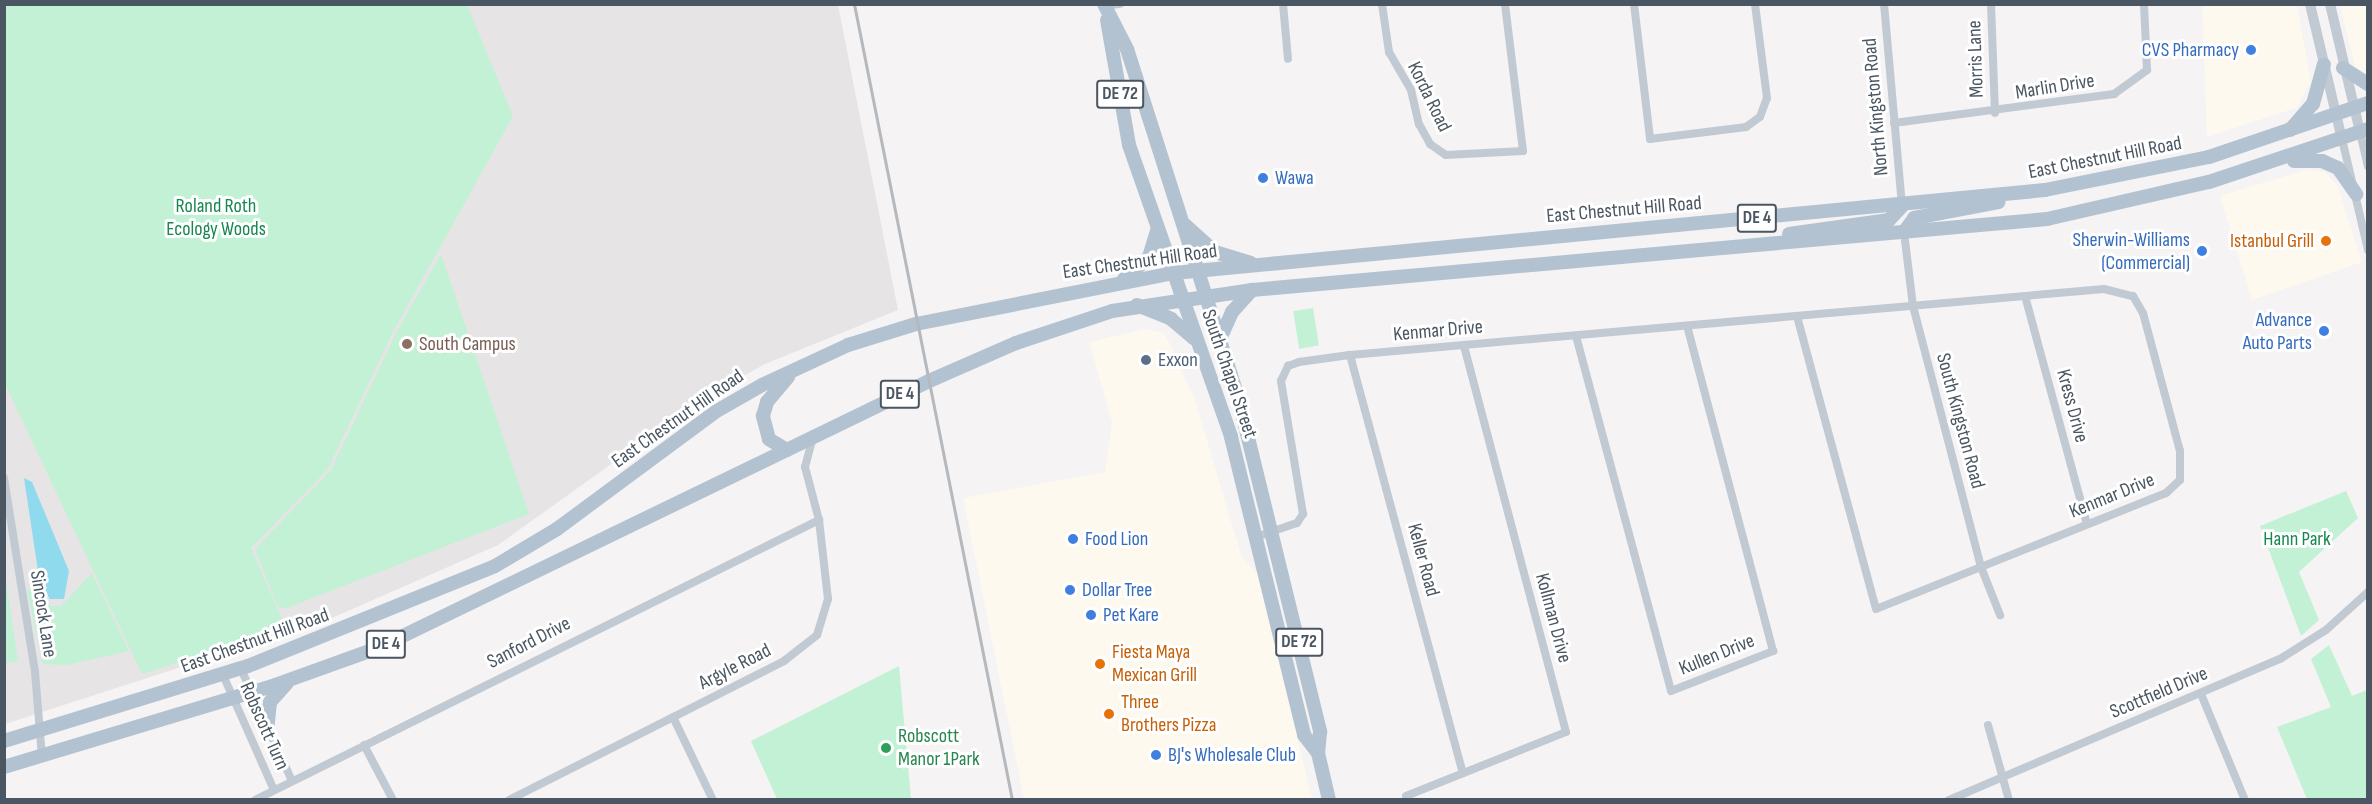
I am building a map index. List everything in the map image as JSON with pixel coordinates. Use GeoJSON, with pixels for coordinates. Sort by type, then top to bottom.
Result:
{"type":"FeatureCollection","features":[{"type":"Feature","properties":{"kind":"main road","name":"South Chapel Street"},"geometry":{"type":"LineString","coordinates":[[1104,5],[1127,49],[1220,339],[1273,532],[1320,732],[1318,753],[1329,800]]}},
{"type":"Feature","properties":{"kind":"main road","name":"South Chapel Street"},"geometry":{"type":"LineString","coordinates":[[1104,5],[1129,145],[1231,437],[1304,735],[1318,753]]}},
{"type":"Feature","properties":{"kind":"main road"},"geometry":{"type":"LineString","coordinates":[[2288,132],[2313,104],[2324,64]]}},
{"type":"Feature","properties":{"kind":"main road"},"geometry":{"type":"LineString","coordinates":[[2343,68],[2367,84]]}},
{"type":"Feature","properties":{"kind":"main road","name":"East Chestnut Hill Road"},"geometry":{"type":"LineString","coordinates":[[4,741],[40,732],[241,669],[495,566],[566,523],[715,412],[803,364],[916,324],[1120,281],[1174,273],[2017,194],[2147,171],[2288,132],[2367,103]]}},
{"type":"Feature","properties":{"kind":"main road","name":"East Chestnut Hill Road"},"geometry":{"type":"LineString","coordinates":[[4,767],[292,680],[464,609],[813,437],[1016,343],[1137,305],[1252,290],[2047,219],[2137,202],[2259,166],[2364,130]]}},
{"type":"Feature","properties":{"kind":"main road"},"geometry":{"type":"LineString","coordinates":[[2259,166],[2322,161],[2347,177],[2355,194]]}},
{"type":"Feature","properties":{"kind":"main road"},"geometry":{"type":"LineString","coordinates":[[1904,232],[1914,219],[1992,205],[2017,194]]}},
{"type":"Feature","properties":{"kind":"main road"},"geometry":{"type":"LineString","coordinates":[[1753,245],[1796,233],[1889,220],[1902,206]]}},
{"type":"Feature","properties":{"kind":"main road"},"geometry":{"type":"LineString","coordinates":[[1181,221],[1215,252],[1257,265]]}},
{"type":"Feature","properties":{"kind":"main road"},"geometry":{"type":"LineString","coordinates":[[1120,281],[1149,257],[1158,228]]}},
{"type":"Feature","properties":{"kind":"main road"},"geometry":{"type":"LineString","coordinates":[[1220,339],[1232,312],[1252,290]]}},
{"type":"Feature","properties":{"kind":"main road"},"geometry":{"type":"LineString","coordinates":[[1137,305],[1171,319],[1198,341]]}},
{"type":"Feature","properties":{"kind":"main road"},"geometry":{"type":"LineString","coordinates":[[787,450],[769,439],[763,416],[776,388],[803,364]]}},
{"type":"Feature","properties":{"kind":"main road"},"geometry":{"type":"LineString","coordinates":[[267,731],[270,702],[292,680]]}},
{"type":"Feature","properties":{"kind":"street"},"geometry":{"type":"LineString","coordinates":[[1104,5],[1120,4]]}},
{"type":"Feature","properties":{"kind":"street"},"geometry":{"type":"LineString","coordinates":[[1283,4],[1288,59]]}},
{"type":"Feature","properties":{"kind":"street","name":"Korda Road"},"geometry":{"type":"LineString","coordinates":[[1382,4],[1389,51],[1411,90],[1419,124],[1430,144],[1446,155],[1523,151],[1505,4]]}},
{"type":"Feature","properties":{"kind":"street"},"geometry":{"type":"LineString","coordinates":[[1634,4],[1650,139],[1746,127],[1760,117],[1767,98],[1755,4]]}},
{"type":"Feature","properties":{"kind":"street","name":"North Kingston Road"},"geometry":{"type":"LineString","coordinates":[[1884,4],[1902,206]]}},
{"type":"Feature","properties":{"kind":"street","name":"Morris Lane"},"geometry":{"type":"LineString","coordinates":[[1991,4],[1995,113]]}},
{"type":"Feature","properties":{"kind":"street","name":"Marlin Drive"},"geometry":{"type":"LineString","coordinates":[[1894,123],[1995,113],[2114,93],[2138,80],[2149,59],[2144,4]]}},
{"type":"Feature","properties":{"kind":"street"},"geometry":{"type":"LineString","coordinates":[[2310,4],[2367,250]]}},
{"type":"Feature","properties":{"kind":"street"},"geometry":{"type":"LineString","coordinates":[[2330,4],[2354,109],[2364,130],[2367,166]]}},
{"type":"Feature","properties":{"kind":"street","name":"South Kingston Road"},"geometry":{"type":"LineString","coordinates":[[1904,232],[1913,306],[1981,567],[2000,615]]}},
{"type":"Feature","properties":{"kind":"street","name":"Kenmar Drive"},"geometry":{"type":"LineString","coordinates":[[1256,537],[1297,523],[1304,507],[1283,373],[1299,362],[1350,355],[1464,346],[1797,316],[2115,289],[2139,303],[2180,450],[2180,480],[2166,493],[1876,609],[1797,316]]}},
{"type":"Feature","properties":{"kind":"street","name":"Kress Drive"},"geometry":{"type":"LineString","coordinates":[[2025,297],[2087,524]]}},
{"type":"Feature","properties":{"kind":"street","name":"Kullen Drive"},"geometry":{"type":"LineString","coordinates":[[1576,336],[1671,691],[1773,651],[1687,326]]}},
{"type":"Feature","properties":{"kind":"street","name":"Kollman Drive"},"geometry":{"type":"LineString","coordinates":[[1406,796],[1566,732],[1464,346]]}},
{"type":"Feature","properties":{"kind":"street","name":"Keller Road"},"geometry":{"type":"LineString","coordinates":[[1350,355],[1463,773]]}},
{"type":"Feature","properties":{"kind":"street","name":"Argyle Road"},"geometry":{"type":"LineString","coordinates":[[509,800],[784,661],[817,635],[828,599],[819,520],[805,467],[813,437]]}},
{"type":"Feature","properties":{"kind":"street"},"geometry":{"type":"LineString","coordinates":[[787,450],[805,467]]}},
{"type":"Feature","properties":{"kind":"street","name":"Sincock Lane"},"geometry":{"type":"LineString","coordinates":[[4,478],[42,756]]}},
{"type":"Feature","properties":{"kind":"street","name":"Sanford Drive"},"geometry":{"type":"LineString","coordinates":[[255,800],[819,520]]}},
{"type":"Feature","properties":{"kind":"street","name":"Scottfield Drive"},"geometry":{"type":"LineString","coordinates":[[1949,800],[2201,694],[2301,648],[2367,592]]}},
{"type":"Feature","properties":{"kind":"street","name":"Robscott Turn"},"geometry":{"type":"LineString","coordinates":[[241,669],[249,693],[292,781]]}},
{"type":"Feature","properties":{"kind":"street","name":"Robscott Turn"},"geometry":{"type":"LineString","coordinates":[[223,675],[274,790]]}},
{"type":"Feature","properties":{"kind":"street"},"geometry":{"type":"LineString","coordinates":[[2201,694],[2246,800]]}},
{"type":"Feature","properties":{"kind":"street"},"geometry":{"type":"LineString","coordinates":[[673,717],[713,800]]}},
{"type":"Feature","properties":{"kind":"street"},"geometry":{"type":"LineString","coordinates":[[1988,725],[2008,800]]}},
{"type":"Feature","properties":{"kind":"street"},"geometry":{"type":"LineString","coordinates":[[364,745],[393,800]]}},
{"type":"Feature","properties":{"kind":"shaded area","name":"South Campus"},"geometry":{"type":"Polygon","coordinates":[[[4,5],[838,5],[898,310],[765,364],[698,402],[498,545],[332,618],[5,724],[4,5]]]}},
{"type":"Feature","properties":{"kind":"shaded area"},"geometry":{"type":"Polygon","coordinates":[[[2202,5],[2297,5],[2311,82],[2296,108],[2207,137],[2202,5]]]}},
{"type":"Feature","properties":{"kind":"shaded area"},"geometry":{"type":"Polygon","coordinates":[[[2340,5],[2367,5],[2367,74],[2355,66],[2340,5]]]}},
{"type":"Feature","properties":{"kind":"shaded area"},"geometry":{"type":"Polygon","coordinates":[[[2305,170],[2325,172],[2337,185],[2362,262],[2252,300],[2220,196],[2305,170]]]}},
{"type":"Feature","properties":{"kind":"shaded area"},"geometry":{"type":"Polygon","coordinates":[[[1145,329],[1164,333],[1170,344],[1195,400],[1242,558],[1258,574],[1312,799],[1024,799],[963,498],[1105,472],[1112,422],[1089,342],[1145,329]]]}},
{"type":"Feature","properties":{"kind":"green space","name":"Roland Roth Ecology Woods"},"geometry":{"type":"Polygon","coordinates":[[[5,4],[467,5],[513,116],[393,332],[328,469],[251,548],[286,628],[142,674],[5,384],[5,4]]]}},
{"type":"Feature","properties":{"kind":"green space"},"geometry":{"type":"Polygon","coordinates":[[[441,254],[529,514],[284,609],[277,605],[255,549],[331,470],[396,333],[441,254]]]}},
{"type":"Feature","properties":{"kind":"green space"},"geometry":{"type":"Polygon","coordinates":[[[1313,308],[1319,346],[1299,349],[1293,311],[1313,308]]]}},
{"type":"Feature","properties":{"kind":"green space","name":"Hann Park"},"geometry":{"type":"Polygon","coordinates":[[[2346,491],[2358,518],[2299,572],[2319,620],[2301,636],[2260,526],[2346,491]]]}},
{"type":"Feature","properties":{"kind":"green space"},"geometry":{"type":"Polygon","coordinates":[[[92,573],[129,651],[67,665],[43,664],[27,590],[35,589],[50,606],[61,606],[92,573]]]}},
{"type":"Feature","properties":{"kind":"green space"},"geometry":{"type":"Polygon","coordinates":[[[5,574],[18,661],[4,663],[5,574]]]}},
{"type":"Feature","properties":{"kind":"green space"},"geometry":{"type":"Polygon","coordinates":[[[2329,645],[2352,696],[2367,690],[2367,799],[2307,799],[2277,727],[2331,707],[2311,659],[2329,645]]]}},
{"type":"Feature","properties":{"kind":"green space"},"geometry":{"type":"Polygon","coordinates":[[[899,666],[911,799],[777,799],[751,741],[899,666]]]}},
{"type":"Feature","properties":{"kind":"water"},"geometry":{"type":"Polygon","coordinates":[[[24,478],[32,482],[69,571],[64,599],[50,599],[40,584],[24,478]]]}},
{"type":"Feature","properties":{"kind":"railway"},"geometry":{"type":"LineString","coordinates":[[854,4],[1012,800]]}},
{"type":"Feature","properties":{"kind":"place","name":"CVS Pharmacy"},"geometry":{"type":"Point","coordinates":[2251,50]}},
{"type":"Feature","properties":{"kind":"place","name":"Wawa"},"geometry":{"type":"Point","coordinates":[1263,178]}},
{"type":"Feature","properties":{"kind":"place","name":"Istanbul Grill"},"geometry":{"type":"Point","coordinates":[2326,241]}},
{"type":"Feature","properties":{"kind":"place","name":"Sherwin-Williams (Commercial)"},"geometry":{"type":"Point","coordinates":[2202,251]}},
{"type":"Feature","properties":{"kind":"place","name":"Advance Auto Parts"},"geometry":{"type":"Point","coordinates":[2324,331]}},
{"type":"Feature","properties":{"kind":"place","name":"South Campus"},"geometry":{"type":"Point","coordinates":[407,344]}},
{"type":"Feature","properties":{"kind":"place","name":"Exxon"},"geometry":{"type":"Point","coordinates":[1146,360]}},
{"type":"Feature","properties":{"kind":"place","name":"Food Lion"},"geometry":{"type":"Point","coordinates":[1073,539]}},
{"type":"Feature","properties":{"kind":"place","name":"Dollar Tree"},"geometry":{"type":"Point","coordinates":[1070,590]}},
{"type":"Feature","properties":{"kind":"place","name":"Pet Kare"},"geometry":{"type":"Point","coordinates":[1091,615]}},
{"type":"Feature","properties":{"kind":"place","name":"Fiesta Maya Mexican Grill"},"geometry":{"type":"Point","coordinates":[1100,664]}},
{"type":"Feature","properties":{"kind":"place","name":"Three Brothers Pizza"},"geometry":{"type":"Point","coordinates":[1109,714]}},
{"type":"Feature","properties":{"kind":"place","name":"Robscott Manor 1Park"},"geometry":{"type":"Point","coordinates":[886,748]}},
{"type":"Feature","properties":{"kind":"place","name":"BJ's Wholesale Club"},"geometry":{"type":"Point","coordinates":[1156,755]}}]}
